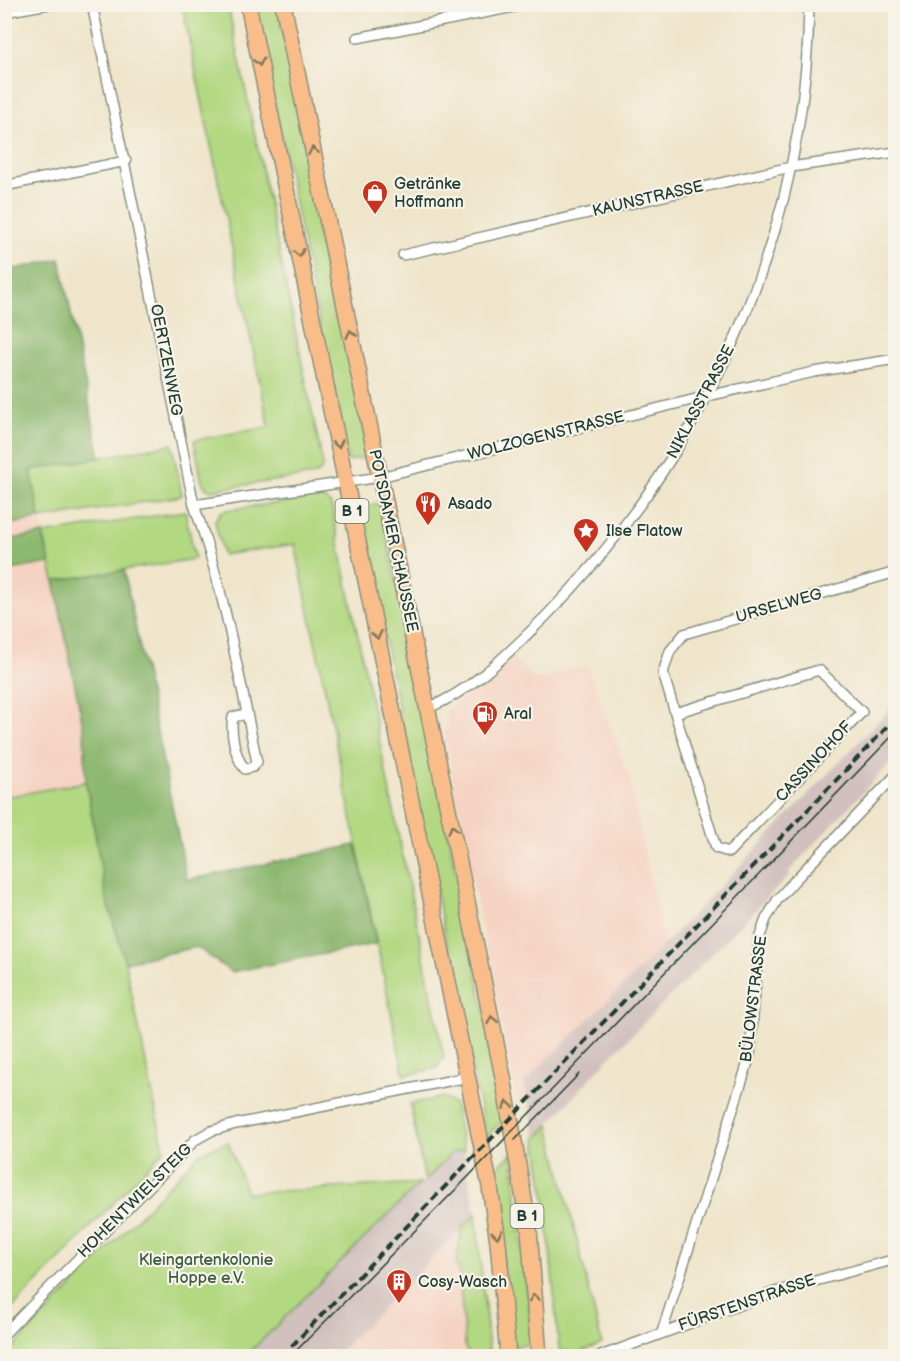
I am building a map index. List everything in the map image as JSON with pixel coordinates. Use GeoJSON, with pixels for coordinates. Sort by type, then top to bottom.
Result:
{"type":"FeatureCollection","features":[{"type":"Feature","properties":{"kind":"main road","name":"POTSDAMER CHAUSSEE"},"geometry":{"type":"LineString","coordinates":[[248,4],[468,1077]]}},
{"type":"Feature","properties":{"kind":"main road","name":"POTSDAMER CHAUSSEE"},"geometry":{"type":"LineString","coordinates":[[283,4],[503,1077],[529,1229],[539,1356]]}},
{"type":"Feature","properties":{"kind":"main road","name":"B 1"},"geometry":{"type":"LineString","coordinates":[[468,1077],[494,1210],[508,1356]]}},
{"type":"Feature","properties":{"kind":"street"},"geometry":{"type":"LineString","coordinates":[[4,12],[49,4]]}},
{"type":"Feature","properties":{"kind":"street","name":"OERTZENWEG"},"geometry":{"type":"LineString","coordinates":[[92,4],[126,161],[194,505],[213,556],[247,714],[257,762],[253,767],[245,769],[240,764],[231,726],[233,717],[247,714]]}},
{"type":"Feature","properties":{"kind":"street"},"geometry":{"type":"LineString","coordinates":[[357,38],[529,4]]}},
{"type":"Feature","properties":{"kind":"street","name":"NIKLASSTRASSE"},"geometry":{"type":"LineString","coordinates":[[428,708],[444,702],[490,669],[573,588],[629,520],[671,460],[708,396],[741,325],[769,246],[791,167],[804,92],[809,4]]}},
{"type":"Feature","properties":{"kind":"street","name":"KAUNSTRASSE"},"geometry":{"type":"LineString","coordinates":[[403,255],[791,167],[896,152]]}},
{"type":"Feature","properties":{"kind":"street"},"geometry":{"type":"LineString","coordinates":[[4,186],[126,161]]}},
{"type":"Feature","properties":{"kind":"street","name":"WOLZOGENSTRASSE"},"geometry":{"type":"LineString","coordinates":[[194,505],[380,477],[708,396],[836,368],[896,359]]}},
{"type":"Feature","properties":{"kind":"street","name":"URSELWEG"},"geometry":{"type":"LineString","coordinates":[[670,651],[684,634],[896,572]]}},
{"type":"Feature","properties":{"kind":"street","name":"CASSINOHOF"},"geometry":{"type":"LineString","coordinates":[[670,651],[663,673],[675,713],[716,848],[729,852],[862,712],[819,670],[675,713]]}},
{"type":"Feature","properties":{"kind":"street","name":"BÜLOWSTRASSE"},"geometry":{"type":"LineString","coordinates":[[662,1332],[750,1056],[759,939],[766,920],[789,887],[896,776]]}},
{"type":"Feature","properties":{"kind":"street","name":"HOHENTWIELSTEIG"},"geometry":{"type":"LineString","coordinates":[[4,1334],[182,1151],[203,1136],[236,1124],[468,1077]]}},
{"type":"Feature","properties":{"kind":"street","name":"FÜRSTENSTRASSE"},"geometry":{"type":"LineString","coordinates":[[601,1356],[775,1292],[896,1259]]}},
{"type":"Feature","properties":{"kind":"shaded area"},"geometry":{"type":"Polygon","coordinates":[[[60,259],[100,458],[31,471],[84,730],[86,782],[5,797],[5,271],[60,259]]]}},
{"type":"Feature","properties":{"kind":"shaded area"},"geometry":{"type":"Polygon","coordinates":[[[513,659],[536,680],[587,665],[629,778],[664,945],[525,1083],[527,1095],[518,1104],[444,731],[447,729],[445,712],[513,659]]]}},
{"type":"Feature","properties":{"kind":"shaded area"},"geometry":{"type":"Polygon","coordinates":[[[895,704],[895,758],[789,871],[790,875],[603,1064],[536,1138],[524,1083],[664,945],[895,704]]]}},
{"type":"Feature","properties":{"kind":"shaded area"},"geometry":{"type":"Polygon","coordinates":[[[464,1150],[476,1214],[335,1356],[246,1356],[420,1183],[424,1182],[452,1153],[464,1150]]]}},
{"type":"Feature","properties":{"kind":"shaded area"},"geometry":{"type":"Polygon","coordinates":[[[462,1228],[474,1304],[479,1356],[335,1356],[462,1228]]]}},
{"type":"Feature","properties":{"kind":"green space"},"geometry":{"type":"Polygon","coordinates":[[[182,5],[228,5],[323,465],[321,471],[314,475],[212,490],[207,489],[202,482],[194,440],[269,427],[182,5]]]}},
{"type":"Feature","properties":{"kind":"green space"},"geometry":{"type":"Polygon","coordinates":[[[254,5],[277,5],[370,457],[348,461],[254,5]]]}},
{"type":"Feature","properties":{"kind":"green space"},"geometry":{"type":"Polygon","coordinates":[[[60,259],[100,458],[31,470],[40,519],[5,525],[5,271],[60,259]]]}},
{"type":"Feature","properties":{"kind":"green space"},"geometry":{"type":"Polygon","coordinates":[[[172,444],[182,496],[40,519],[31,470],[172,444]]]}},
{"type":"Feature","properties":{"kind":"green space"},"geometry":{"type":"Polygon","coordinates":[[[322,497],[331,505],[444,1057],[437,1068],[404,1075],[295,544],[223,555],[215,521],[221,512],[227,510],[322,497]]]}},
{"type":"Feature","properties":{"kind":"green space"},"geometry":{"type":"Polygon","coordinates":[[[380,503],[506,1117],[486,1137],[358,508],[380,503]]]}},
{"type":"Feature","properties":{"kind":"green space"},"geometry":{"type":"Polygon","coordinates":[[[185,511],[195,559],[54,581],[43,534],[185,511]]]}},
{"type":"Feature","properties":{"kind":"green space"},"geometry":{"type":"Polygon","coordinates":[[[43,534],[50,563],[5,571],[5,540],[43,534]]]}},
{"type":"Feature","properties":{"kind":"green space"},"geometry":{"type":"Polygon","coordinates":[[[124,570],[187,880],[356,845],[376,944],[231,972],[197,947],[125,962],[106,896],[86,782],[84,730],[54,581],[124,570]]]}},
{"type":"Feature","properties":{"kind":"green space"},"geometry":{"type":"Polygon","coordinates":[[[86,782],[106,896],[125,962],[164,1150],[5,1316],[5,797],[86,782]]]}},
{"type":"Feature","properties":{"kind":"green space"},"geometry":{"type":"Polygon","coordinates":[[[443,1097],[454,1104],[464,1150],[452,1153],[425,1181],[410,1104],[443,1097]]]}},
{"type":"Feature","properties":{"kind":"green space"},"geometry":{"type":"Polygon","coordinates":[[[549,1125],[602,1344],[574,1354],[559,1349],[546,1205],[536,1139],[549,1125]]]}},
{"type":"Feature","properties":{"kind":"green space","name":"Kleingartenkolonie Hoppe e.V."},"geometry":{"type":"Polygon","coordinates":[[[228,1142],[247,1193],[420,1183],[246,1356],[5,1356],[200,1153],[228,1142]]]}},
{"type":"Feature","properties":{"kind":"green space"},"geometry":{"type":"Polygon","coordinates":[[[512,1153],[533,1345],[513,1346],[493,1172],[512,1153]]]}},
{"type":"Feature","properties":{"kind":"green space"},"geometry":{"type":"Polygon","coordinates":[[[476,1214],[489,1350],[472,1355],[465,1347],[459,1268],[456,1264],[462,1228],[476,1214]]]}},
{"type":"Feature","properties":{"kind":"tram line"},"geometry":{"type":"LineString","coordinates":[[291,1356],[469,1176],[896,732]]}},
{"type":"Feature","properties":{"kind":"tram line"},"geometry":{"type":"LineString","coordinates":[[515,1140],[579,1074]]}},
{"type":"Feature","properties":{"kind":"railway"},"geometry":{"type":"LineString","coordinates":[[282,1356],[896,718]]}},
{"type":"Feature","properties":{"kind":"place","name":"Getränke Hoffmann"},"geometry":{"type":"Point","coordinates":[375,216]}},
{"type":"Feature","properties":{"kind":"place","name":"Asado"},"geometry":{"type":"Point","coordinates":[428,527]}},
{"type":"Feature","properties":{"kind":"place","name":"Ilse Flatow"},"geometry":{"type":"Point","coordinates":[586,554]}},
{"type":"Feature","properties":{"kind":"place","name":"Aral"},"geometry":{"type":"Point","coordinates":[485,737]}},
{"type":"Feature","properties":{"kind":"place","name":"Cosy-Wasch"},"geometry":{"type":"Point","coordinates":[399,1305]}}]}
